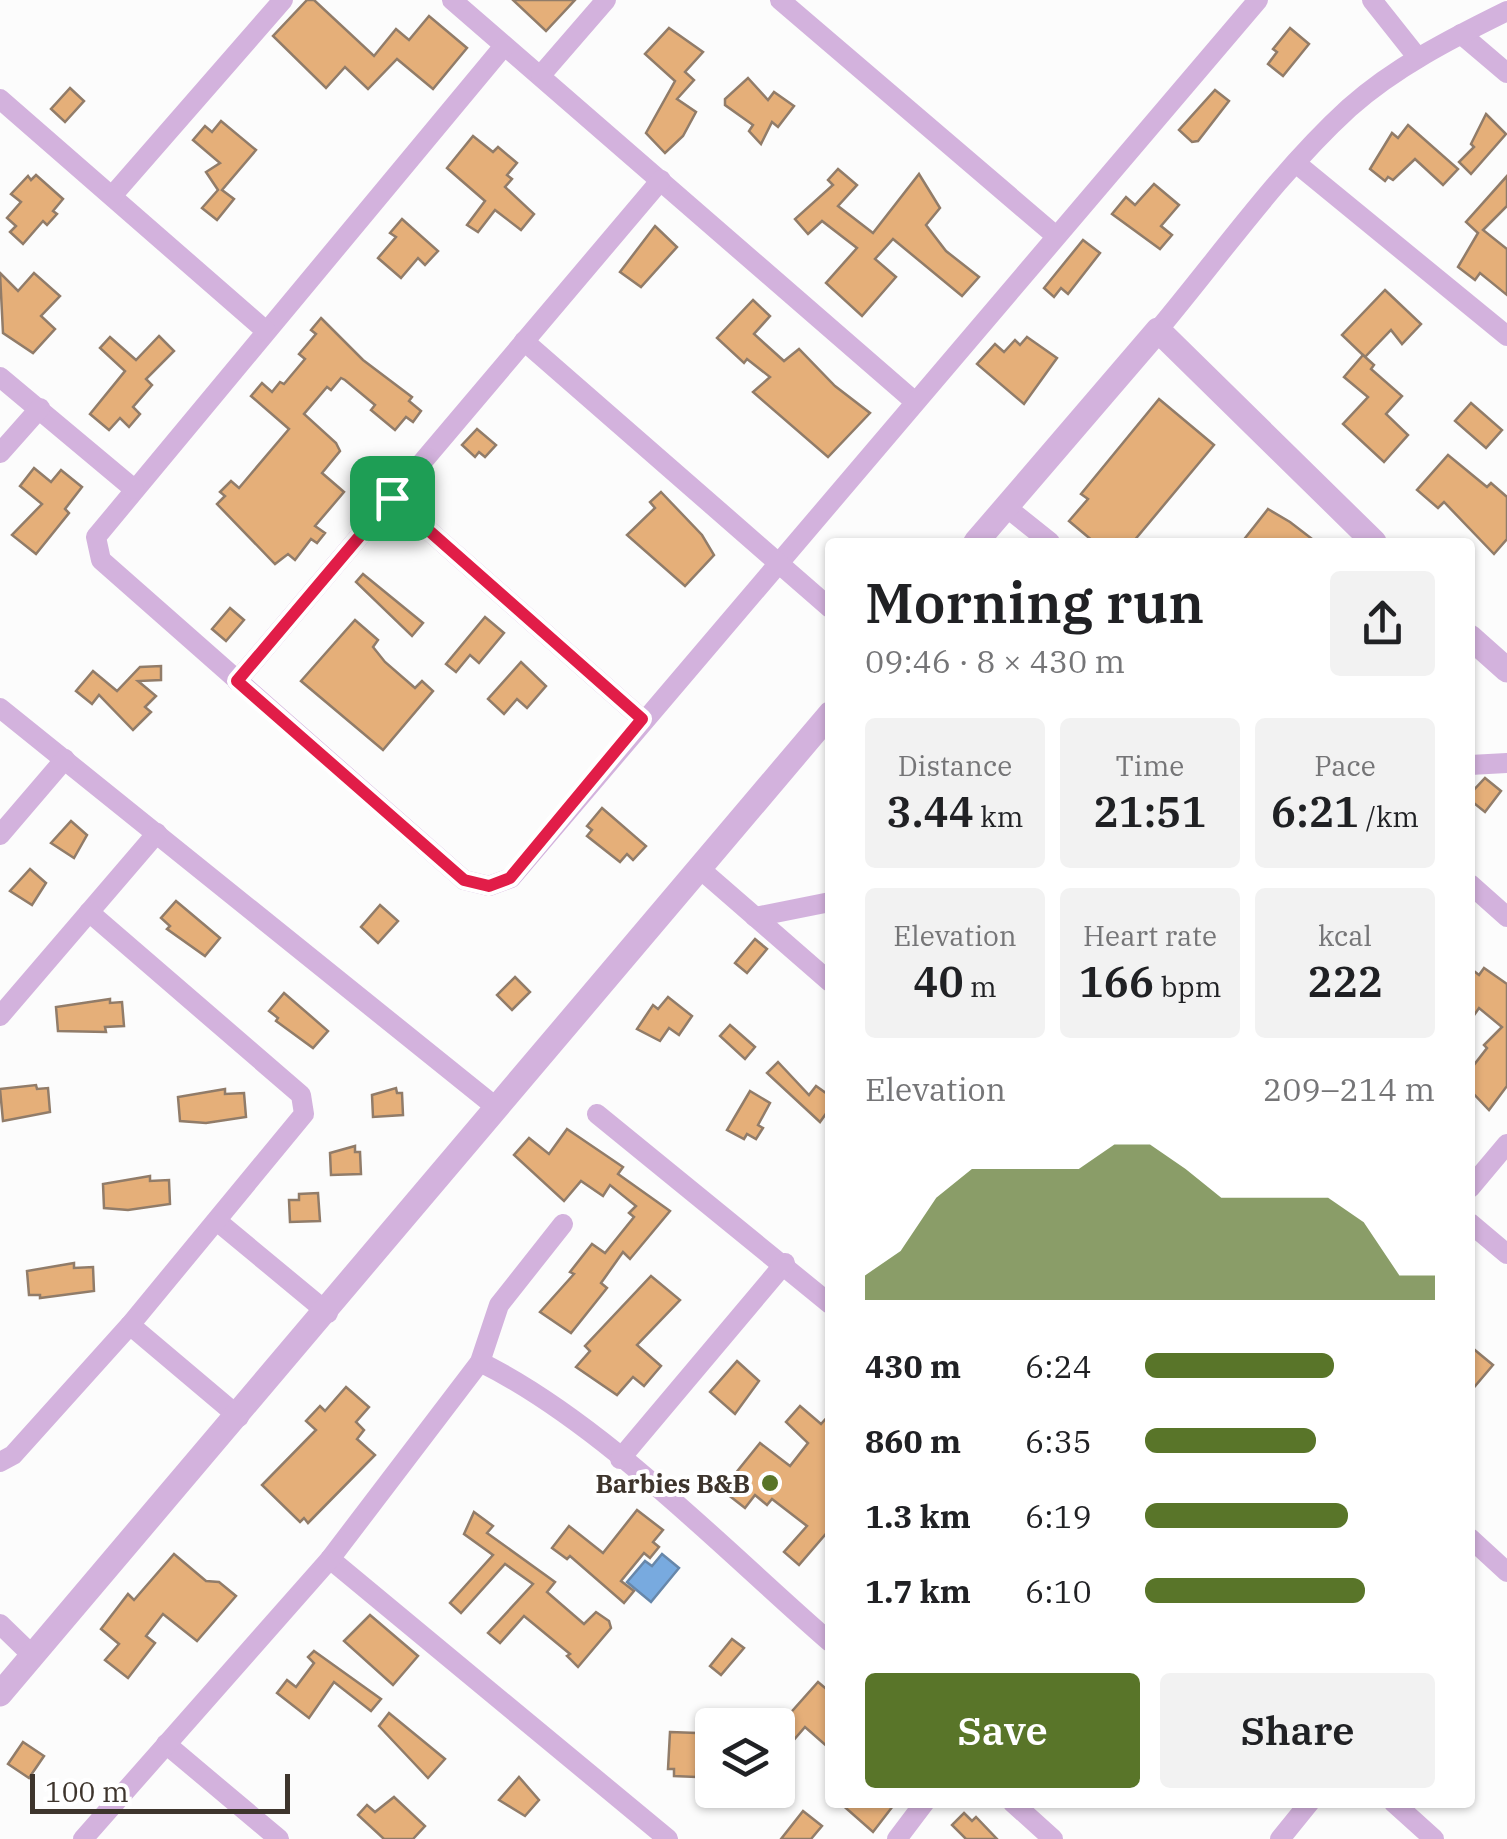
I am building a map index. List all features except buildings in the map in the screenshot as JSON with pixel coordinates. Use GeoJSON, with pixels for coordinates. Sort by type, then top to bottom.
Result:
{"type":"FeatureCollection","features":[{"type":"Feature","properties":{"kind":"street"},"geometry":{"type":"LineString","coordinates":[[112,196],[283,0]]}},
{"type":"Feature","properties":{"kind":"street"},"geometry":{"type":"LineString","coordinates":[[452,0],[914,402]]}},
{"type":"Feature","properties":{"kind":"street"},"geometry":{"type":"LineString","coordinates":[[541,74],[606,0]]}},
{"type":"Feature","properties":{"kind":"street"},"geometry":{"type":"LineString","coordinates":[[780,0],[1056,236]]}},
{"type":"Feature","properties":{"kind":"street"},"geometry":{"type":"LineString","coordinates":[[504,46],[99,531],[96,545],[101,560],[464,880],[489,886],[510,878],[1258,0]]}},
{"type":"Feature","properties":{"kind":"street"},"geometry":{"type":"LineString","coordinates":[[1372,0],[1418,58]]}},
{"type":"Feature","properties":{"kind":"street"},"geometry":{"type":"LineString","coordinates":[[980,538],[1297,164],[1351,106],[1418,58],[1507,11]]}},
{"type":"Feature","properties":{"kind":"street"},"geometry":{"type":"LineString","coordinates":[[1460,34],[1507,73]]}},
{"type":"Feature","properties":{"kind":"street"},"geometry":{"type":"LineString","coordinates":[[0,98],[266,331]]}},
{"type":"Feature","properties":{"kind":"street"},"geometry":{"type":"LineString","coordinates":[[1297,164],[1507,336]]}},
{"type":"Feature","properties":{"kind":"street"},"geometry":{"type":"LineString","coordinates":[[237,681],[661,180]]}},
{"type":"Feature","properties":{"kind":"street"},"geometry":{"type":"LineString","coordinates":[[1158,330],[1370,538]]}},
{"type":"Feature","properties":{"kind":"street"},"geometry":{"type":"LineString","coordinates":[[524,342],[825,604]]}},
{"type":"Feature","properties":{"kind":"street"},"geometry":{"type":"LineString","coordinates":[[0,377],[134,489]]}},
{"type":"Feature","properties":{"kind":"street"},"geometry":{"type":"LineString","coordinates":[[0,453],[40,408]]}},
{"type":"Feature","properties":{"kind":"street"},"geometry":{"type":"LineString","coordinates":[[392,498],[642,719]]}},
{"type":"Feature","properties":{"kind":"street"},"geometry":{"type":"LineString","coordinates":[[1006,508],[1045,538]]}},
{"type":"Feature","properties":{"kind":"street"},"geometry":{"type":"LineString","coordinates":[[1475,641],[1507,670]]}},
{"type":"Feature","properties":{"kind":"street"},"geometry":{"type":"LineString","coordinates":[[0,708],[496,1108]]}},
{"type":"Feature","properties":{"kind":"street"},"geometry":{"type":"LineString","coordinates":[[0,1694],[328,1313],[825,720]]}},
{"type":"Feature","properties":{"kind":"street"},"geometry":{"type":"LineString","coordinates":[[0,836],[65,759]]}},
{"type":"Feature","properties":{"kind":"street"},"geometry":{"type":"LineString","coordinates":[[1475,765],[1507,763]]}},
{"type":"Feature","properties":{"kind":"street"},"geometry":{"type":"LineString","coordinates":[[0,1016],[158,833]]}},
{"type":"Feature","properties":{"kind":"street"},"geometry":{"type":"LineString","coordinates":[[699,868],[825,978]]}},
{"type":"Feature","properties":{"kind":"street"},"geometry":{"type":"LineString","coordinates":[[1475,888],[1507,917]]}},
{"type":"Feature","properties":{"kind":"street"},"geometry":{"type":"LineString","coordinates":[[755,917],[825,903]]}},
{"type":"Feature","properties":{"kind":"street"},"geometry":{"type":"LineString","coordinates":[[0,1462],[13,1455],[130,1325],[302,1120],[303,1101],[90,912]]}},
{"type":"Feature","properties":{"kind":"street"},"geometry":{"type":"LineString","coordinates":[[597,1114],[825,1300]]}},
{"type":"Feature","properties":{"kind":"street"},"geometry":{"type":"LineString","coordinates":[[1475,1182],[1507,1144]]}},
{"type":"Feature","properties":{"kind":"street"},"geometry":{"type":"LineString","coordinates":[[217,1221],[328,1313]]}},
{"type":"Feature","properties":{"kind":"street"},"geometry":{"type":"LineString","coordinates":[[83,1839],[330,1559],[480,1362],[499,1305],[563,1224]]}},
{"type":"Feature","properties":{"kind":"street"},"geometry":{"type":"LineString","coordinates":[[1475,1226],[1507,1254]]}},
{"type":"Feature","properties":{"kind":"street"},"geometry":{"type":"LineString","coordinates":[[620,1459],[784,1263]]}},
{"type":"Feature","properties":{"kind":"street"},"geometry":{"type":"LineString","coordinates":[[130,1325],[239,1417]]}},
{"type":"Feature","properties":{"kind":"street"},"geometry":{"type":"LineString","coordinates":[[480,1362],[530,1387],[620,1459],[825,1638]]}},
{"type":"Feature","properties":{"kind":"street"},"geometry":{"type":"LineString","coordinates":[[1475,1543],[1507,1572]]}},
{"type":"Feature","properties":{"kind":"street"},"geometry":{"type":"LineString","coordinates":[[330,1559],[668,1839]]}},
{"type":"Feature","properties":{"kind":"street"},"geometry":{"type":"LineString","coordinates":[[0,1624],[33,1656]]}},
{"type":"Feature","properties":{"kind":"street"},"geometry":{"type":"LineString","coordinates":[[166,1744],[278,1839]]}},
{"type":"Feature","properties":{"kind":"street"},"geometry":{"type":"LineString","coordinates":[[897,1839],[921,1808]]}},
{"type":"Feature","properties":{"kind":"street"},"geometry":{"type":"LineString","coordinates":[[1019,1808],[1053,1839]]}},
{"type":"Feature","properties":{"kind":"street"},"geometry":{"type":"LineString","coordinates":[[1280,1839],[1305,1808]]}},
{"type":"Feature","properties":{"kind":"street"},"geometry":{"type":"LineString","coordinates":[[1399,1808],[1434,1839]]}},
{"type":"Feature","properties":{"kind":"water"},"geometry":{"type":"Polygon","coordinates":[[[662,1554],[679,1568],[651,1602],[627,1582],[645,1561],[652,1566],[662,1554]]]}},
{"type":"Feature","properties":{"kind":"place","name":"Barbies B&B"},"geometry":{"type":"Point","coordinates":[770,1483]}},
{"type":"Feature","properties":{"kind":"route"},"geometry":{"type":"LineString","coordinates":[[392,498],[642,719],[510,878],[500,884],[477,885],[464,880],[237,681],[392,498]]}}]}
